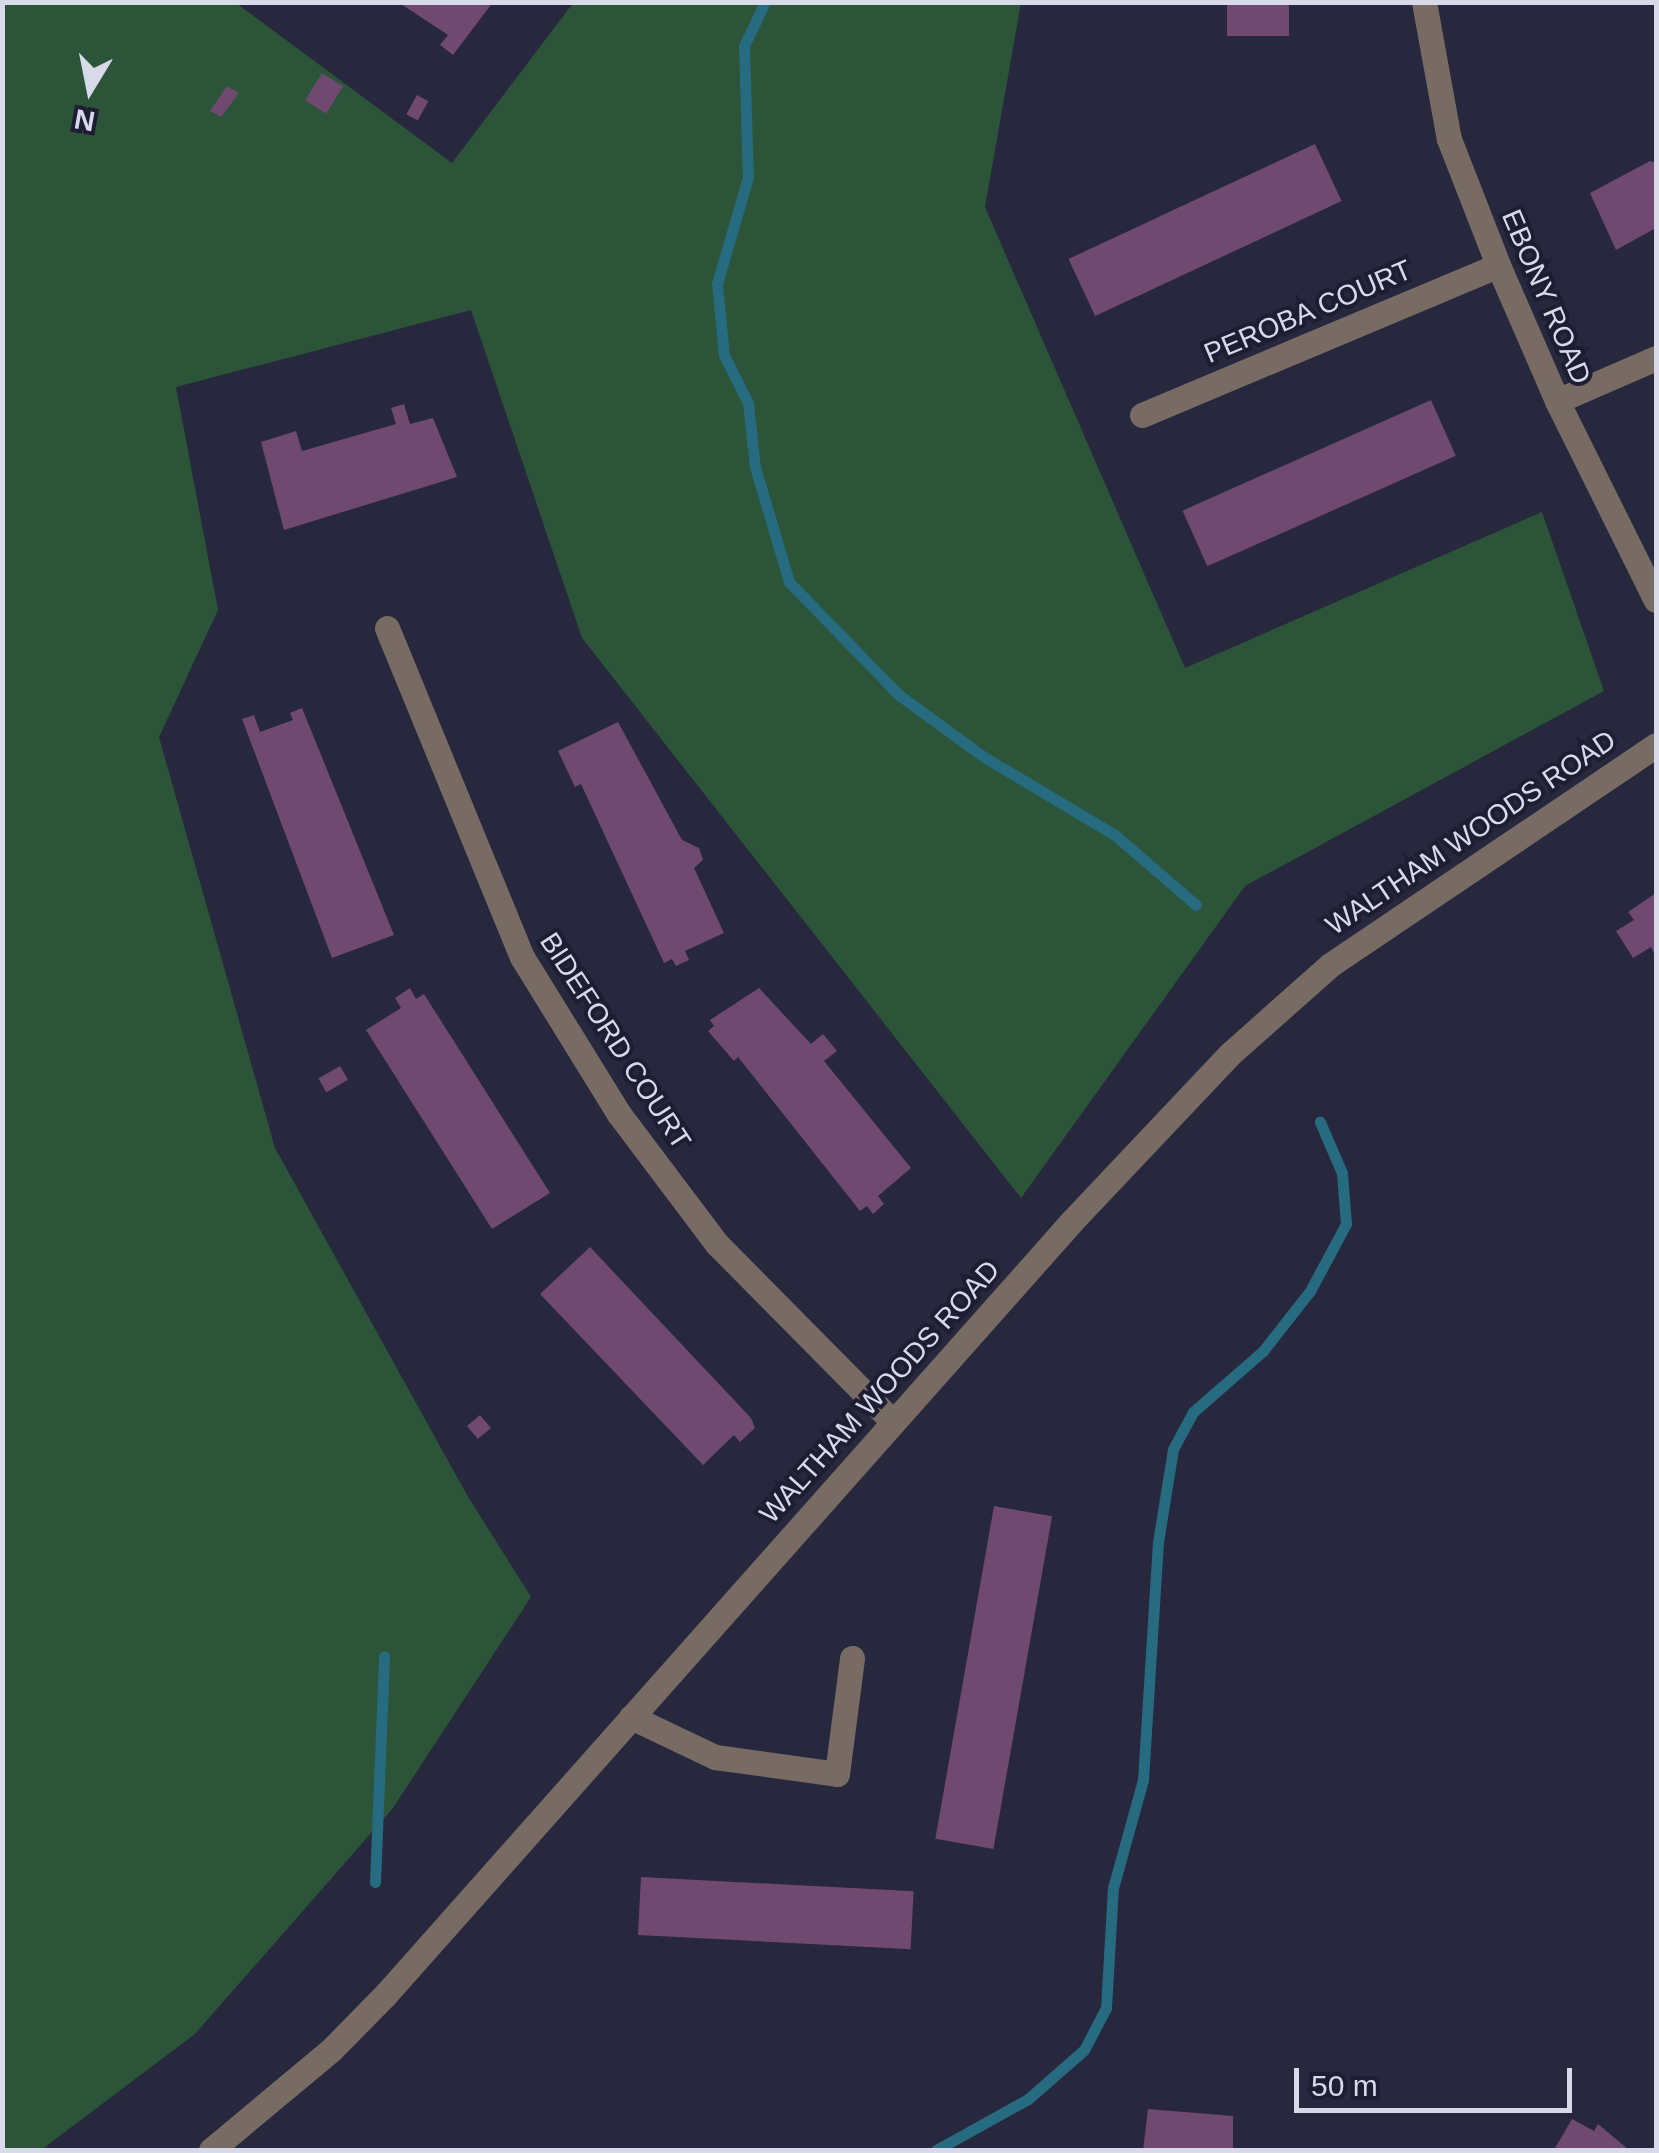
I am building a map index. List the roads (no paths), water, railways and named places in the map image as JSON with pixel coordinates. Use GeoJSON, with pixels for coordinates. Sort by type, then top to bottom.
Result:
{"type":"FeatureCollection","features":[{"type":"Feature","properties":{"kind":"street","name":"EBONY ROAD"},"geometry":{"type":"LineString","coordinates":[[1424,2],[1449,139],[1557,401],[1656,600]]}},
{"type":"Feature","properties":{"kind":"street","name":"PEROBA COURT"},"geometry":{"type":"LineString","coordinates":[[1142,415],[1498,265]]}},
{"type":"Feature","properties":{"kind":"street"},"geometry":{"type":"LineString","coordinates":[[1557,401],[1656,358]]}},
{"type":"Feature","properties":{"kind":"street","name":"BIDEFORD COURT"},"geometry":{"type":"LineString","coordinates":[[388,628],[522,956],[620,1114],[717,1244],[893,1422]]}},
{"type":"Feature","properties":{"kind":"street","name":"WALTHAM WOODS ROAD"},"geometry":{"type":"LineString","coordinates":[[211,2150],[331,2050],[1117,1171],[1286,1003],[1388,923],[1656,745]]}},
{"type":"Feature","properties":{"kind":"street"},"geometry":{"type":"LineString","coordinates":[[631,1718],[715,1757],[837,1774],[852,1658]]}},
{"type":"Feature","properties":{"kind":"waterway"},"geometry":{"type":"LineString","coordinates":[[765,2],[744,46],[748,177],[717,284],[724,355],[748,403],[755,467],[789,582],[899,695],[984,757],[1115,835],[1196,905]]}},
{"type":"Feature","properties":{"kind":"waterway"},"geometry":{"type":"LineString","coordinates":[[936,2150],[1028,2099],[1084,2050],[1106,2008],[1113,1888],[1143,1780],[1158,1542],[1173,1449],[1193,1412],[1263,1351],[1310,1291],[1346,1224],[1342,1173],[1320,1122]]}},
{"type":"Feature","properties":{"kind":"waterway"},"geometry":{"type":"LineString","coordinates":[[375,1882],[384,1656]]}}]}
